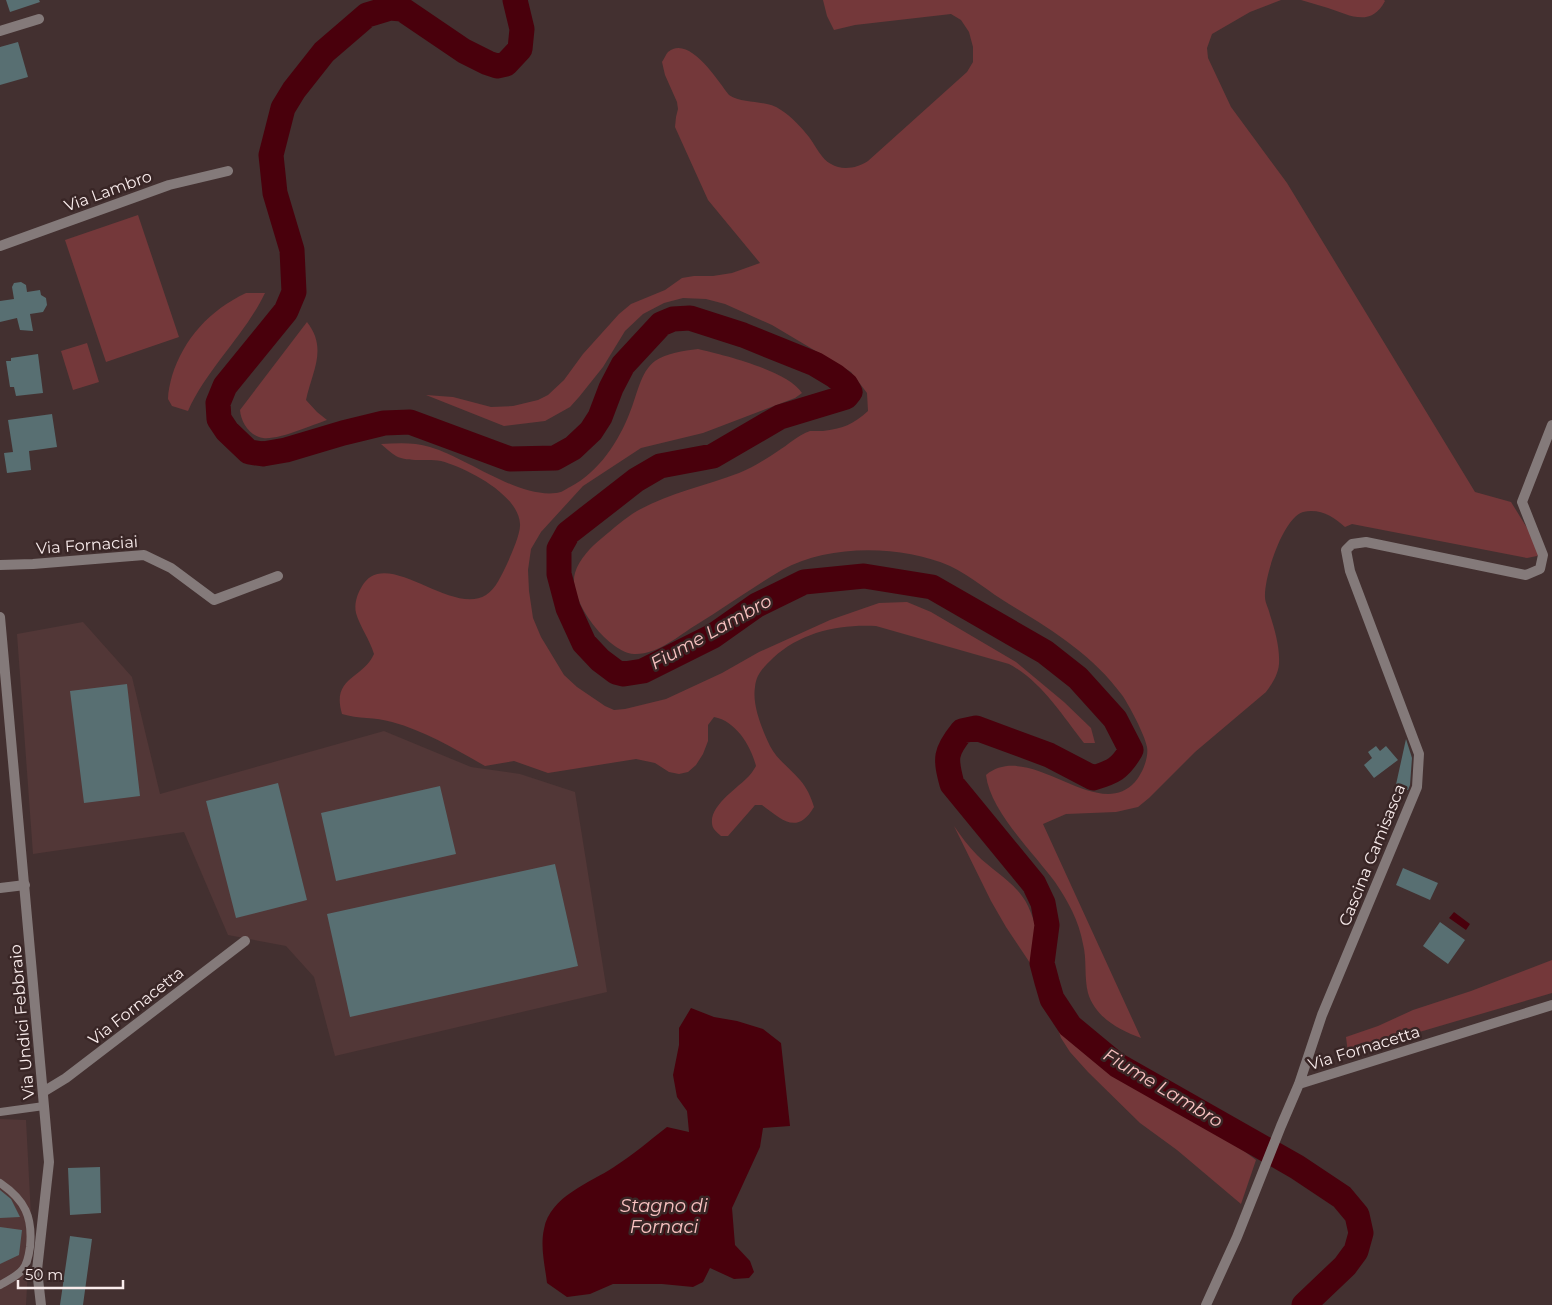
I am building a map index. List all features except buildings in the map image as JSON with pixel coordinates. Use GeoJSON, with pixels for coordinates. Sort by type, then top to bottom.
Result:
{"type":"FeatureCollection","features":[{"type":"Feature","properties":{"kind":"street"},"geometry":{"type":"LineString","coordinates":[[0,30],[39,19]]}},
{"type":"Feature","properties":{"kind":"street","name":"Via Lambro"},"geometry":{"type":"LineString","coordinates":[[0,246],[169,185],[228,171]]}},
{"type":"Feature","properties":{"kind":"street","name":"Cascina Camisasca"},"geometry":{"type":"LineString","coordinates":[[1298,1084],[1322,1015],[1417,788],[1418,754],[1350,571],[1346,550],[1352,544],[1366,542],[1526,575],[1540,569],[1543,555],[1522,502],[1552,425]]}},
{"type":"Feature","properties":{"kind":"street","name":"Via Fornaciai"},"geometry":{"type":"LineString","coordinates":[[0,565],[144,555],[171,568],[214,600],[278,576]]}},
{"type":"Feature","properties":{"kind":"street","name":"Via Undici Febbraio"},"geometry":{"type":"LineString","coordinates":[[0,617],[3,675],[25,884],[49,1162],[37,1270],[41,1305]]}},
{"type":"Feature","properties":{"kind":"street"},"geometry":{"type":"LineString","coordinates":[[0,888],[25,884]]}},
{"type":"Feature","properties":{"kind":"street","name":"Via Fornacetta"},"geometry":{"type":"LineString","coordinates":[[43,1092],[66,1078],[245,941]]}},
{"type":"Feature","properties":{"kind":"street","name":"Via Fornacetta"},"geometry":{"type":"LineString","coordinates":[[1206,1305],[1237,1237],[1298,1084],[1552,1005]]}},
{"type":"Feature","properties":{"kind":"lane"},"geometry":{"type":"LineString","coordinates":[[0,1112],[44,1106]]}},
{"type":"Feature","properties":{"kind":"lane"},"geometry":{"type":"LineString","coordinates":[[0,1183],[21,1202],[29,1216],[31,1239],[29,1256],[23,1270],[0,1285]]}},
{"type":"Feature","properties":{"kind":"shaded area"},"geometry":{"type":"Polygon","coordinates":[[[823,0],[1281,0],[1250,12],[1212,34],[1207,48],[1208,58],[1231,107],[1287,183],[1475,492],[1511,502],[1542,552],[1537,556],[1527,558],[1352,524],[1345,527],[1331,517],[1315,511],[1303,512],[1288,525],[1271,563],[1266,588],[1265,599],[1278,645],[1279,658],[1276,676],[1266,692],[1195,752],[1138,807],[1116,812],[1066,814],[1043,824],[1141,1038],[1109,1022],[1091,1001],[1087,987],[1083,944],[1079,927],[1072,911],[1055,882],[1014,831],[995,803],[986,775],[1003,767],[1022,767],[1042,772],[1083,789],[1102,794],[1119,792],[1138,779],[1147,756],[1146,742],[1122,695],[1085,655],[1040,623],[950,566],[931,559],[888,551],[865,550],[843,552],[821,555],[801,562],[782,570],[667,644],[643,653],[634,654],[623,651],[612,644],[591,622],[577,596],[574,584],[575,573],[582,558],[598,542],[633,514],[662,499],[744,471],[810,431],[836,429],[853,423],[863,416],[868,411],[867,393],[851,372],[772,325],[725,304],[706,299],[683,298],[664,303],[643,314],[625,331],[603,367],[570,407],[545,421],[504,426],[426,395],[453,397],[491,407],[513,406],[538,400],[548,395],[564,380],[583,354],[619,314],[631,304],[665,290],[682,278],[732,273],[760,263],[708,200],[675,127],[678,109],[677,102],[665,75],[662,62],[668,52],[676,48],[685,49],[702,61],[729,95],[741,100],[769,104],[781,110],[803,130],[828,162],[845,168],[855,167],[868,161],[967,72],[973,62],[973,47],[969,32],[961,20],[951,14],[855,25],[834,30],[827,16],[823,0]]]}},
{"type":"Feature","properties":{"kind":"shaded area"},"geometry":{"type":"Polygon","coordinates":[[[1301,0],[1385,1],[1373,14],[1359,17],[1301,0]]]}},
{"type":"Feature","properties":{"kind":"shaded area"},"geometry":{"type":"Polygon","coordinates":[[[138,215],[179,337],[106,362],[65,240],[138,215]]]}},
{"type":"Feature","properties":{"kind":"shaded area"},"geometry":{"type":"Polygon","coordinates":[[[246,293],[265,293],[247,323],[196,395],[188,411],[172,406],[168,399],[172,376],[177,362],[191,338],[221,308],[246,293]]]}},
{"type":"Feature","properties":{"kind":"shaded area"},"geometry":{"type":"Polygon","coordinates":[[[307,322],[317,342],[317,360],[306,400],[327,420],[278,437],[258,437],[247,428],[242,420],[240,410],[307,322]]]}},
{"type":"Feature","properties":{"kind":"shaded area"},"geometry":{"type":"Polygon","coordinates":[[[87,343],[99,382],[73,390],[61,351],[87,343]]]}},
{"type":"Feature","properties":{"kind":"shaded area"},"geometry":{"type":"Polygon","coordinates":[[[698,349],[770,371],[795,385],[802,393],[795,398],[703,433],[641,448],[583,486],[541,532],[531,549],[528,570],[533,618],[541,637],[564,675],[577,687],[605,706],[614,710],[625,709],[666,699],[722,673],[759,652],[830,620],[879,603],[907,602],[931,612],[1016,662],[1064,702],[1091,728],[1095,743],[1084,743],[1041,689],[1021,671],[1009,664],[876,626],[848,626],[808,636],[784,649],[761,671],[757,678],[754,694],[758,717],[770,746],[805,786],[814,807],[808,816],[795,823],[782,819],[762,805],[755,805],[728,836],[721,836],[715,830],[712,825],[713,816],[720,803],[749,776],[756,766],[750,750],[736,729],[722,719],[714,717],[708,725],[708,741],[703,754],[696,765],[688,772],[679,774],[669,772],[655,763],[636,759],[548,773],[514,761],[485,766],[416,730],[386,720],[342,714],[340,702],[344,685],[363,669],[374,654],[355,610],[356,600],[361,588],[371,576],[385,573],[401,576],[455,597],[471,599],[486,595],[493,589],[501,577],[520,528],[517,513],[511,503],[490,484],[477,476],[441,461],[401,458],[394,455],[381,444],[424,445],[444,452],[509,484],[541,493],[560,492],[580,481],[607,455],[620,434],[642,378],[650,366],[665,356],[698,349]]]}},
{"type":"Feature","properties":{"kind":"shaded area"},"geometry":{"type":"Polygon","coordinates":[[[83,622],[132,677],[160,794],[384,731],[471,767],[520,774],[575,792],[607,992],[335,1056],[314,977],[286,946],[228,935],[184,832],[33,854],[17,634],[83,622]]]}},
{"type":"Feature","properties":{"kind":"shaded area"},"geometry":{"type":"Polygon","coordinates":[[[954,826],[977,855],[1024,898],[1035,923],[1052,996],[1058,1013],[1066,1030],[1077,1045],[1112,1074],[1205,1125],[1256,1160],[1241,1204],[1177,1150],[1140,1123],[1070,1052],[1061,1038],[1047,996],[1036,972],[991,901],[954,826]]]}},
{"type":"Feature","properties":{"kind":"shaded area"},"geometry":{"type":"Polygon","coordinates":[[[1552,960],[1552,993],[1348,1053],[1346,1037],[1378,1026],[1413,1010],[1471,991],[1552,960]]]}},
{"type":"Feature","properties":{"kind":"shaded area"},"geometry":{"type":"Polygon","coordinates":[[[0,1119],[26,1120],[31,1216],[26,1305],[0,1305],[0,1119]]]}},
{"type":"Feature","properties":{"kind":"water"},"geometry":{"type":"Polygon","coordinates":[[[1454,912],[1470,924],[1466,930],[1449,918],[1454,912]]]}},
{"type":"Feature","properties":{"kind":"water","name":"Stagno di Fornaci"},"geometry":{"type":"Polygon","coordinates":[[[691,1008],[714,1017],[737,1021],[763,1029],[781,1043],[790,1126],[763,1128],[760,1147],[732,1208],[735,1245],[750,1261],[754,1272],[749,1278],[734,1279],[710,1268],[703,1282],[693,1287],[662,1284],[613,1284],[590,1294],[567,1297],[547,1283],[542,1242],[548,1218],[562,1199],[621,1162],[667,1127],[689,1132],[687,1111],[677,1097],[673,1075],[679,1045],[679,1028],[691,1008]]]}},
{"type":"Feature","properties":{"kind":"waterway","name":"Fiume Lambro"},"geometry":{"type":"LineString","coordinates":[[515,0],[522,29],[520,49],[506,64],[497,66],[488,63],[464,51],[402,9],[390,8],[367,15],[324,52],[294,90],[283,108],[271,155],[275,193],[292,250],[294,292],[286,311],[225,386],[218,403],[219,419],[227,431],[249,452],[263,454],[286,450],[384,423],[410,422],[510,459],[555,458],[573,448],[591,431],[600,417],[611,388],[623,365],[661,324],[673,319],[690,318],[743,335],[815,364],[835,376],[846,385],[850,392],[846,397],[780,417],[713,456],[660,466],[636,480],[568,533],[559,549],[559,574],[568,608],[584,643],[600,660],[616,672],[624,674],[643,671],[713,636],[757,605],[804,582],[864,576],[932,587],[1045,652],[1078,678],[1115,719],[1131,750],[1119,766],[1111,772],[1093,778],[1049,755],[976,728],[962,731],[952,744],[948,756],[948,768],[952,784],[1034,884],[1043,903],[1047,925],[1042,963],[1052,999],[1070,1026],[1117,1065],[1297,1167],[1342,1197],[1357,1215],[1361,1233],[1356,1251],[1345,1266],[1304,1305]]}}]}
